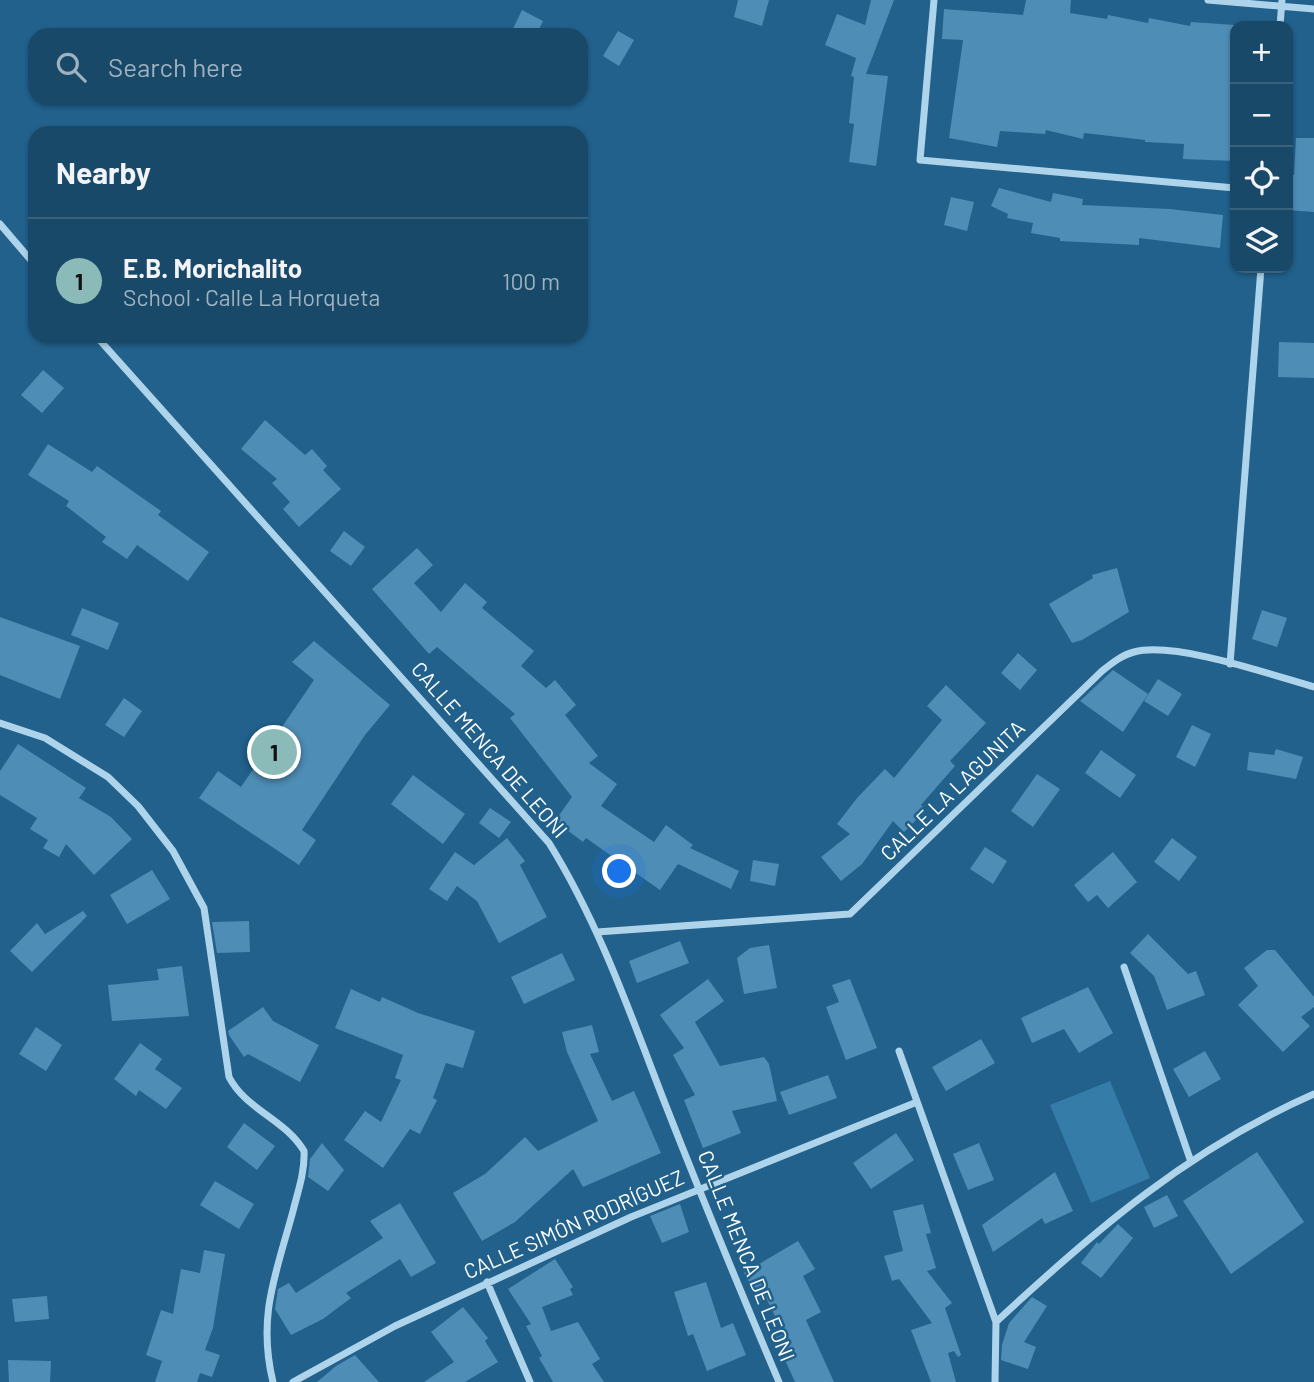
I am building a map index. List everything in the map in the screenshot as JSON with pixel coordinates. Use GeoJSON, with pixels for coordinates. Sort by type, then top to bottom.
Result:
{"type":"FeatureCollection","features":[{"type":"Feature","properties":{"kind":"street"},"geometry":{"type":"LineString","coordinates":[[934,0],[920,160],[1230,188]]}},
{"type":"Feature","properties":{"kind":"street"},"geometry":{"type":"LineString","coordinates":[[1208,0],[1282,3],[1314,9]]}},
{"type":"Feature","properties":{"kind":"street"},"geometry":{"type":"LineString","coordinates":[[1280,21],[1282,3]]}},
{"type":"Feature","properties":{"kind":"street"},"geometry":{"type":"LineString","coordinates":[[0,223],[28,257]]}},
{"type":"Feature","properties":{"kind":"street"},"geometry":{"type":"LineString","coordinates":[[1230,664],[1261,273]]}},
{"type":"Feature","properties":{"kind":"street","name":"CALLE MENCA DE LEONI"},"geometry":{"type":"LineString","coordinates":[[102,343],[527,815],[569,875],[597,932],[698,1189],[779,1382]]}},
{"type":"Feature","properties":{"kind":"street","name":"CALLE LA LAGUNITA"},"geometry":{"type":"LineString","coordinates":[[597,932],[850,914],[1118,659],[1136,651],[1163,650],[1230,664],[1314,687]]}},
{"type":"Feature","properties":{"kind":"street"},"geometry":{"type":"LineString","coordinates":[[0,723],[45,738],[108,777],[138,806],[173,851],[204,908],[229,1077],[244,1100],[290,1133],[304,1152],[299,1188],[266,1313],[269,1363],[274,1382]]}},
{"type":"Feature","properties":{"kind":"street"},"geometry":{"type":"LineString","coordinates":[[1124,967],[1191,1159]]}},
{"type":"Feature","properties":{"kind":"street"},"geometry":{"type":"LineString","coordinates":[[899,1051],[996,1322],[995,1382]]}},
{"type":"Feature","properties":{"kind":"street"},"geometry":{"type":"LineString","coordinates":[[996,1322],[1082,1243],[1191,1159],[1314,1094]]}},
{"type":"Feature","properties":{"kind":"street","name":"CALLE SIMÓN RODRÍGUEZ"},"geometry":{"type":"LineString","coordinates":[[293,1382],[395,1325],[487,1282],[698,1189],[916,1102]]}},
{"type":"Feature","properties":{"kind":"street"},"geometry":{"type":"LineString","coordinates":[[487,1282],[530,1382]]}},
{"type":"Feature","properties":{"kind":"shaded area"},"geometry":{"type":"Polygon","coordinates":[[[1110,1081],[1150,1178],[1091,1203],[1050,1105],[1110,1081]]]}},
{"type":"Feature","properties":{"kind":"building"},"geometry":{"type":"Polygon","coordinates":[[[738,0],[769,0],[762,26],[734,17],[738,0]]]}},
{"type":"Feature","properties":{"kind":"building"},"geometry":{"type":"Polygon","coordinates":[[[871,0],[894,0],[866,74],[888,76],[876,166],[849,162],[854,124],[849,123],[854,77],[851,76],[856,58],[825,45],[837,14],[865,25],[871,0]]]}},
{"type":"Feature","properties":{"kind":"building"},"geometry":{"type":"Polygon","coordinates":[[[1026,0],[1071,0],[1070,13],[1107,19],[1108,15],[1148,23],[1149,18],[1190,26],[1191,22],[1230,25],[1230,161],[1183,159],[1184,144],[1145,142],[1084,133],[1083,139],[1046,130],[1045,134],[1000,131],[997,147],[949,138],[963,40],[942,39],[944,9],[1023,15],[1026,0]]]}},
{"type":"Feature","properties":{"kind":"building"},"geometry":{"type":"Polygon","coordinates":[[[522,10],[543,21],[540,28],[513,28],[522,10]]]}},
{"type":"Feature","properties":{"kind":"building"},"geometry":{"type":"Polygon","coordinates":[[[618,31],[634,40],[619,66],[603,56],[618,31]]]}},
{"type":"Feature","properties":{"kind":"building"},"geometry":{"type":"Polygon","coordinates":[[[1296,138],[1314,138],[1314,212],[1293,210],[1296,138]]]}},
{"type":"Feature","properties":{"kind":"building"},"geometry":{"type":"Polygon","coordinates":[[[999,188],[1051,202],[1053,193],[1083,199],[1082,205],[1170,209],[1223,215],[1220,248],[1139,238],[1139,245],[1060,241],[1060,238],[1031,233],[1033,223],[1007,218],[1008,214],[991,206],[999,188]]]}},
{"type":"Feature","properties":{"kind":"building"},"geometry":{"type":"Polygon","coordinates":[[[951,197],[974,202],[967,231],[944,225],[951,197]]]}},
{"type":"Feature","properties":{"kind":"building"},"geometry":{"type":"Polygon","coordinates":[[[1279,342],[1314,343],[1314,378],[1278,377],[1279,342]]]}},
{"type":"Feature","properties":{"kind":"building"},"geometry":{"type":"Polygon","coordinates":[[[43,370],[64,388],[42,413],[21,395],[43,370]]]}},
{"type":"Feature","properties":{"kind":"building"},"geometry":{"type":"Polygon","coordinates":[[[265,420],[305,455],[312,449],[327,466],[323,470],[341,489],[299,527],[283,509],[290,502],[272,483],[277,479],[241,449],[265,420]]]}},
{"type":"Feature","properties":{"kind":"building"},"geometry":{"type":"Polygon","coordinates":[[[48,444],[92,472],[97,466],[161,511],[158,515],[209,552],[188,581],[137,545],[127,559],[102,542],[106,537],[66,506],[69,501],[28,475],[48,444]]]}},
{"type":"Feature","properties":{"kind":"building"},"geometry":{"type":"Polygon","coordinates":[[[344,531],[365,547],[351,566],[330,551],[344,531]]]}},
{"type":"Feature","properties":{"kind":"building"},"geometry":{"type":"Polygon","coordinates":[[[417,548],[433,565],[414,583],[441,612],[465,583],[487,602],[482,608],[534,651],[521,666],[546,688],[555,680],[576,705],[565,715],[598,756],[589,763],[617,784],[601,806],[654,842],[666,825],[693,845],[690,848],[739,871],[731,889],[678,864],[660,890],[586,838],[583,842],[555,821],[572,797],[510,718],[515,714],[437,647],[429,654],[372,589],[417,548]]]}},
{"type":"Feature","properties":{"kind":"building"},"geometry":{"type":"Polygon","coordinates":[[[1117,568],[1129,612],[1082,640],[1072,643],[1049,604],[1093,578],[1092,575],[1117,568]]]}},
{"type":"Feature","properties":{"kind":"building"},"geometry":{"type":"Polygon","coordinates":[[[82,608],[119,623],[108,650],[71,635],[82,608]]]}},
{"type":"Feature","properties":{"kind":"building"},"geometry":{"type":"Polygon","coordinates":[[[1262,610],[1287,618],[1277,647],[1252,639],[1262,610]]]}},
{"type":"Feature","properties":{"kind":"building"},"geometry":{"type":"Polygon","coordinates":[[[0,617],[80,646],[60,699],[0,675],[0,617]]]}},
{"type":"Feature","properties":{"kind":"building"},"geometry":{"type":"Polygon","coordinates":[[[314,641],[390,705],[365,735],[302,830],[316,840],[299,865],[199,798],[218,771],[241,787],[314,680],[292,662],[314,641]]]}},
{"type":"Feature","properties":{"kind":"building"},"geometry":{"type":"Polygon","coordinates":[[[1018,653],[1037,670],[1020,690],[1001,673],[1018,653]]]}},
{"type":"Feature","properties":{"kind":"building"},"geometry":{"type":"Polygon","coordinates":[[[1113,670],[1148,694],[1123,732],[1080,701],[1113,670]]]}},
{"type":"Feature","properties":{"kind":"building"},"geometry":{"type":"Polygon","coordinates":[[[1158,679],[1182,694],[1168,716],[1144,701],[1158,679]]]}},
{"type":"Feature","properties":{"kind":"building"},"geometry":{"type":"Polygon","coordinates":[[[946,685],[986,723],[950,761],[955,766],[921,805],[926,810],[904,832],[893,821],[862,864],[841,881],[821,857],[850,834],[837,824],[885,769],[894,778],[942,720],[927,706],[946,685]]]}},
{"type":"Feature","properties":{"kind":"building"},"geometry":{"type":"Polygon","coordinates":[[[124,698],[142,711],[124,737],[105,725],[124,698]]]}},
{"type":"Feature","properties":{"kind":"building"},"geometry":{"type":"Polygon","coordinates":[[[1192,725],[1211,734],[1195,767],[1176,757],[1192,725]]]}},
{"type":"Feature","properties":{"kind":"building"},"geometry":{"type":"Polygon","coordinates":[[[18,744],[86,788],[79,798],[111,817],[132,839],[94,875],[66,844],[59,857],[43,848],[48,840],[30,829],[37,818],[0,795],[0,771],[18,744]]]}},
{"type":"Feature","properties":{"kind":"building"},"geometry":{"type":"Polygon","coordinates":[[[1276,749],[1303,757],[1296,779],[1247,770],[1249,752],[1274,755],[1276,749]]]}},
{"type":"Feature","properties":{"kind":"building"},"geometry":{"type":"Polygon","coordinates":[[[1101,750],[1136,775],[1120,798],[1085,773],[1101,750]]]}},
{"type":"Feature","properties":{"kind":"building"},"geometry":{"type":"Polygon","coordinates":[[[1037,774],[1060,789],[1033,827],[1011,811],[1037,774]]]}},
{"type":"Feature","properties":{"kind":"building"},"geometry":{"type":"Polygon","coordinates":[[[413,775],[465,814],[443,844],[391,804],[413,775]]]}},
{"type":"Feature","properties":{"kind":"building"},"geometry":{"type":"Polygon","coordinates":[[[490,808],[511,822],[499,838],[479,823],[490,808]]]}},
{"type":"Feature","properties":{"kind":"building"},"geometry":{"type":"Polygon","coordinates":[[[507,838],[525,861],[520,865],[547,917],[499,943],[477,901],[457,886],[447,901],[429,889],[455,852],[474,865],[507,838]]]}},
{"type":"Feature","properties":{"kind":"building"},"geometry":{"type":"Polygon","coordinates":[[[1172,838],[1197,857],[1179,881],[1154,862],[1172,838]]]}},
{"type":"Feature","properties":{"kind":"building"},"geometry":{"type":"Polygon","coordinates":[[[985,847],[1007,861],[993,884],[970,869],[985,847]]]}},
{"type":"Feature","properties":{"kind":"building"},"geometry":{"type":"Polygon","coordinates":[[[1113,852],[1137,882],[1108,908],[1097,895],[1088,902],[1074,885],[1113,852]]]}},
{"type":"Feature","properties":{"kind":"building"},"geometry":{"type":"Polygon","coordinates":[[[753,860],[779,864],[775,886],[750,881],[753,860]]]}},
{"type":"Feature","properties":{"kind":"building"},"geometry":{"type":"Polygon","coordinates":[[[152,870],[170,899],[127,924],[110,895],[152,870]]]}},
{"type":"Feature","properties":{"kind":"building"},"geometry":{"type":"Polygon","coordinates":[[[83,911],[87,916],[32,972],[10,951],[37,923],[45,934],[83,911]]]}},
{"type":"Feature","properties":{"kind":"building"},"geometry":{"type":"Polygon","coordinates":[[[249,921],[250,952],[217,953],[212,922],[249,921]]]}},
{"type":"Feature","properties":{"kind":"building"},"geometry":{"type":"Polygon","coordinates":[[[1148,934],[1188,974],[1196,971],[1205,995],[1167,1010],[1154,976],[1130,953],[1148,934]]]}},
{"type":"Feature","properties":{"kind":"building"},"geometry":{"type":"Polygon","coordinates":[[[680,941],[689,963],[637,983],[629,961],[680,941]]]}},
{"type":"Feature","properties":{"kind":"building"},"geometry":{"type":"Polygon","coordinates":[[[769,945],[777,988],[744,994],[737,958],[750,948],[769,945]]]}},
{"type":"Feature","properties":{"kind":"building"},"geometry":{"type":"Polygon","coordinates":[[[1267,950],[1275,950],[1314,997],[1314,1007],[1301,1017],[1310,1026],[1283,1052],[1238,1005],[1258,986],[1244,968],[1267,950]]]}},
{"type":"Feature","properties":{"kind":"building"},"geometry":{"type":"Polygon","coordinates":[[[562,953],[575,980],[524,1004],[511,977],[562,953]]]}},
{"type":"Feature","properties":{"kind":"building"},"geometry":{"type":"Polygon","coordinates":[[[182,966],[189,1016],[112,1021],[108,985],[159,980],[157,969],[182,966]]]}},
{"type":"Feature","properties":{"kind":"building"},"geometry":{"type":"Polygon","coordinates":[[[708,979],[724,1001],[695,1022],[720,1066],[764,1057],[769,1064],[777,1101],[732,1111],[741,1133],[703,1148],[684,1100],[695,1095],[673,1055],[684,1048],[660,1015],[708,979]]]}},
{"type":"Feature","properties":{"kind":"building"},"geometry":{"type":"Polygon","coordinates":[[[850,979],[877,1048],[846,1060],[826,1007],[839,1002],[832,985],[850,979]]]}},
{"type":"Feature","properties":{"kind":"building"},"geometry":{"type":"Polygon","coordinates":[[[1088,987],[1113,1033],[1079,1053],[1064,1029],[1032,1043],[1021,1018],[1088,987]]]}},
{"type":"Feature","properties":{"kind":"building"},"geometry":{"type":"Polygon","coordinates":[[[351,989],[380,1002],[382,997],[418,1013],[475,1031],[463,1068],[446,1063],[433,1098],[437,1100],[420,1134],[410,1129],[383,1168],[344,1140],[365,1111],[381,1122],[401,1080],[395,1078],[403,1055],[335,1028],[351,989]]]}},
{"type":"Feature","properties":{"kind":"building"},"geometry":{"type":"Polygon","coordinates":[[[263,1007],[273,1021],[319,1045],[300,1082],[248,1054],[244,1057],[229,1035],[228,1031],[263,1007]]]}},
{"type":"Feature","properties":{"kind":"building"},"geometry":{"type":"Polygon","coordinates":[[[592,1025],[599,1052],[590,1054],[612,1101],[634,1091],[661,1153],[583,1187],[573,1169],[515,1222],[482,1241],[453,1193],[485,1174],[525,1137],[538,1151],[598,1121],[567,1052],[562,1032],[592,1025]]]}},
{"type":"Feature","properties":{"kind":"building"},"geometry":{"type":"Polygon","coordinates":[[[36,1027],[62,1045],[46,1071],[19,1054],[36,1027]]]}},
{"type":"Feature","properties":{"kind":"building"},"geometry":{"type":"Polygon","coordinates":[[[981,1039],[995,1063],[946,1091],[932,1067],[981,1039]]]}},
{"type":"Feature","properties":{"kind":"building"},"geometry":{"type":"Polygon","coordinates":[[[140,1043],[162,1059],[155,1069],[182,1088],[166,1109],[139,1090],[136,1096],[114,1079],[140,1043]]]}},
{"type":"Feature","properties":{"kind":"building"},"geometry":{"type":"Polygon","coordinates":[[[1205,1051],[1221,1079],[1189,1097],[1173,1069],[1205,1051]]]}},
{"type":"Feature","properties":{"kind":"building"},"geometry":{"type":"Polygon","coordinates":[[[828,1075],[837,1098],[789,1115],[780,1092],[828,1075]]]}},
{"type":"Feature","properties":{"kind":"building"},"geometry":{"type":"Polygon","coordinates":[[[244,1123],[275,1146],[257,1170],[227,1147],[244,1123]]]}},
{"type":"Feature","properties":{"kind":"building"},"geometry":{"type":"Polygon","coordinates":[[[896,1133],[914,1160],[871,1189],[853,1163],[896,1133]]]}},
{"type":"Feature","properties":{"kind":"building"},"geometry":{"type":"Polygon","coordinates":[[[322,1143],[344,1170],[328,1191],[308,1177],[310,1159],[322,1143]]]}},
{"type":"Feature","properties":{"kind":"building"},"geometry":{"type":"Polygon","coordinates":[[[979,1143],[994,1180],[968,1190],[953,1154],[979,1143]]]}},
{"type":"Feature","properties":{"kind":"building"},"geometry":{"type":"Polygon","coordinates":[[[1257,1152],[1304,1222],[1231,1274],[1183,1201],[1257,1152]]]}},
{"type":"Feature","properties":{"kind":"building"},"geometry":{"type":"Polygon","coordinates":[[[1055,1172],[1073,1211],[1045,1224],[1042,1218],[993,1252],[982,1225],[1055,1172]]]}},
{"type":"Feature","properties":{"kind":"building"},"geometry":{"type":"Polygon","coordinates":[[[215,1181],[254,1204],[239,1229],[200,1205],[215,1181]]]}},
{"type":"Feature","properties":{"kind":"building"},"geometry":{"type":"Polygon","coordinates":[[[1167,1195],[1178,1216],[1154,1228],[1144,1207],[1167,1195]]]}},
{"type":"Feature","properties":{"kind":"building"},"geometry":{"type":"Polygon","coordinates":[[[400,1203],[436,1263],[411,1277],[400,1259],[346,1293],[351,1298],[323,1319],[291,1335],[275,1309],[278,1289],[289,1283],[296,1293],[383,1238],[370,1221],[400,1203]]]}},
{"type":"Feature","properties":{"kind":"building"},"geometry":{"type":"Polygon","coordinates":[[[680,1204],[689,1232],[662,1243],[650,1216],[680,1204]]]}},
{"type":"Feature","properties":{"kind":"building"},"geometry":{"type":"Polygon","coordinates":[[[923,1204],[931,1233],[926,1234],[936,1268],[927,1271],[952,1303],[945,1308],[961,1355],[958,1357],[954,1351],[948,1353],[956,1382],[931,1382],[911,1330],[932,1323],[899,1279],[892,1281],[884,1256],[903,1251],[893,1211],[923,1204]]]}},
{"type":"Feature","properties":{"kind":"building"},"geometry":{"type":"Polygon","coordinates":[[[1118,1224],[1133,1238],[1101,1278],[1081,1263],[1097,1242],[1099,1244],[1118,1224]]]}},
{"type":"Feature","properties":{"kind":"building"},"geometry":{"type":"Polygon","coordinates":[[[798,1241],[815,1269],[803,1276],[821,1312],[806,1320],[834,1382],[795,1382],[775,1338],[784,1334],[766,1298],[760,1301],[744,1273],[798,1241]]]}},
{"type":"Feature","properties":{"kind":"building"},"geometry":{"type":"Polygon","coordinates":[[[204,1250],[225,1254],[213,1328],[205,1350],[220,1355],[212,1377],[200,1373],[197,1382],[155,1382],[162,1361],[146,1355],[161,1310],[173,1314],[181,1269],[200,1273],[204,1250]]]}},
{"type":"Feature","properties":{"kind":"building"},"geometry":{"type":"Polygon","coordinates":[[[555,1259],[573,1287],[570,1289],[573,1295],[542,1307],[551,1331],[578,1322],[600,1359],[592,1364],[604,1382],[553,1382],[539,1358],[542,1356],[526,1326],[531,1324],[508,1289],[555,1259]]]}},
{"type":"Feature","properties":{"kind":"building"},"geometry":{"type":"Polygon","coordinates":[[[706,1282],[721,1328],[733,1323],[746,1355],[707,1371],[693,1334],[688,1336],[674,1292],[706,1282]]]}},
{"type":"Feature","properties":{"kind":"building"},"geometry":{"type":"Polygon","coordinates":[[[47,1296],[49,1319],[15,1322],[12,1299],[47,1296]]]}},
{"type":"Feature","properties":{"kind":"building"},"geometry":{"type":"Polygon","coordinates":[[[1032,1297],[1047,1306],[1024,1342],[1036,1347],[1028,1369],[1001,1360],[1002,1345],[1009,1323],[1032,1297]]]}},
{"type":"Feature","properties":{"kind":"building"},"geometry":{"type":"Polygon","coordinates":[[[463,1307],[488,1338],[485,1341],[498,1362],[465,1382],[424,1382],[454,1362],[431,1332],[463,1307]]]}},
{"type":"Feature","properties":{"kind":"building"},"geometry":{"type":"Polygon","coordinates":[[[355,1355],[379,1382],[317,1382],[336,1366],[355,1355]]]}},
{"type":"Feature","properties":{"kind":"building"},"geometry":{"type":"Polygon","coordinates":[[[8,1360],[51,1361],[50,1382],[9,1382],[8,1360]]]}},
{"type":"Feature","properties":{"kind":"place","name":"E.B. Morichalito"},"geometry":{"type":"Point","coordinates":[274,752]}}]}
